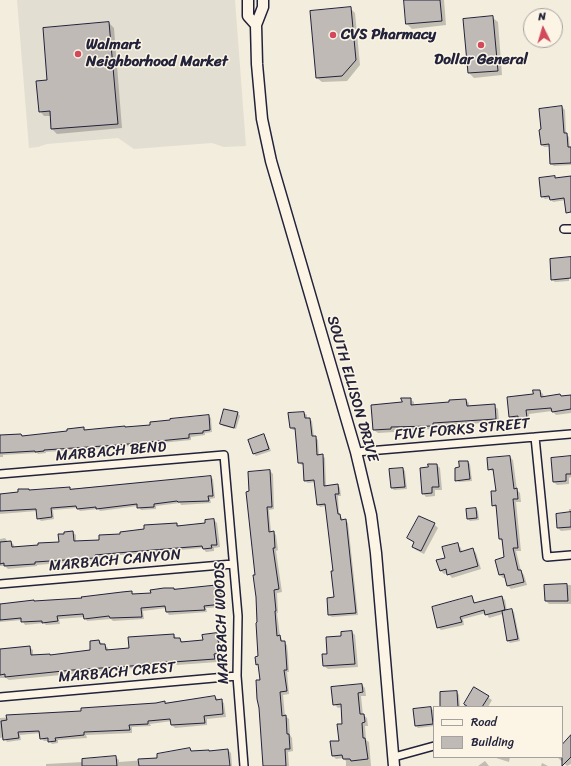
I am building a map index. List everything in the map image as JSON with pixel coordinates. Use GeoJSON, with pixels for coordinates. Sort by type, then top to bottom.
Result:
{"type":"FeatureCollection","features":[{"type":"Feature","properties":{"kind":"street","name":"SOUTH ELLISON DRIVE"},"geometry":{"type":"LineString","coordinates":[[248,0],[248,16],[256,25]]}},
{"type":"Feature","properties":{"kind":"street","name":"SOUTH ELLISON DRIVE"},"geometry":{"type":"LineString","coordinates":[[263,0],[263,7],[256,25],[257,64],[262,119],[271,161],[356,452],[371,516],[376,553],[394,762]]}},
{"type":"Feature","properties":{"kind":"street","name":"FIVE FORKS STREET"},"geometry":{"type":"LineString","coordinates":[[356,452],[571,434]]}},
{"type":"Feature","properties":{"kind":"street"},"geometry":{"type":"LineString","coordinates":[[535,437],[547,557],[571,555]]}},
{"type":"Feature","properties":{"kind":"street","name":"MARBACH BEND"},"geometry":{"type":"LineString","coordinates":[[0,474],[224,455]]}},
{"type":"Feature","properties":{"kind":"street","name":"MARBACH WOODS"},"geometry":{"type":"LineString","coordinates":[[224,455],[238,616],[237,676],[244,766]]}},
{"type":"Feature","properties":{"kind":"street","name":"MARBACH CANYON"},"geometry":{"type":"LineString","coordinates":[[0,584],[233,564]]}},
{"type":"Feature","properties":{"kind":"street","name":"MARBACH CREST"},"geometry":{"type":"LineString","coordinates":[[0,697],[237,676]]}},
{"type":"Feature","properties":{"kind":"street"},"geometry":{"type":"LineString","coordinates":[[394,762],[433,746]]}},
{"type":"Feature","properties":{"kind":"shaded area"},"geometry":{"type":"Polygon","coordinates":[[[17,0],[235,0],[246,146],[224,147],[212,143],[134,149],[118,138],[47,144],[29,148],[17,0]]]}},
{"type":"Feature","properties":{"kind":"building"},"geometry":{"type":"Polygon","coordinates":[[[404,0],[440,0],[442,21],[406,24],[404,0]]]}},
{"type":"Feature","properties":{"kind":"building","name":"CVS Pharmacy"},"geometry":{"type":"Polygon","coordinates":[[[351,7],[356,60],[342,76],[316,78],[310,11],[351,7]]]}},
{"type":"Feature","properties":{"kind":"building","name":"Dollar General"},"geometry":{"type":"Polygon","coordinates":[[[493,16],[498,71],[468,73],[463,19],[493,16]]]}},
{"type":"Feature","properties":{"kind":"building","name":"Walmart Neighborhood Market"},"geometry":{"type":"Polygon","coordinates":[[[109,22],[118,124],[51,129],[50,111],[39,112],[36,81],[47,80],[43,28],[109,22]]]}},
{"type":"Feature","properties":{"kind":"building"},"geometry":{"type":"Polygon","coordinates":[[[562,106],[564,133],[567,133],[568,147],[571,147],[571,163],[550,164],[549,144],[541,145],[539,109],[562,106]]]}},
{"type":"Feature","properties":{"kind":"building"},"geometry":{"type":"Polygon","coordinates":[[[555,176],[555,178],[571,176],[571,212],[566,213],[564,198],[550,200],[549,196],[541,197],[539,178],[555,176]]]}},
{"type":"Feature","properties":{"kind":"building"},"geometry":{"type":"Polygon","coordinates":[[[571,257],[571,278],[551,280],[550,259],[571,257]]]}},
{"type":"Feature","properties":{"kind":"building"},"geometry":{"type":"Polygon","coordinates":[[[533,390],[540,390],[541,397],[560,394],[561,396],[571,395],[571,409],[552,412],[551,408],[526,410],[527,418],[518,419],[518,416],[509,417],[507,397],[533,394],[533,390]]]}},
{"type":"Feature","properties":{"kind":"building"},"geometry":{"type":"Polygon","coordinates":[[[401,398],[411,398],[411,405],[466,399],[467,406],[495,404],[496,419],[433,423],[433,426],[391,427],[391,429],[373,430],[371,405],[402,402],[401,398]]]}},
{"type":"Feature","properties":{"kind":"building"},"geometry":{"type":"Polygon","coordinates":[[[224,409],[238,412],[234,428],[220,424],[224,409]]]}},
{"type":"Feature","properties":{"kind":"building"},"geometry":{"type":"Polygon","coordinates":[[[304,412],[305,418],[310,418],[312,436],[316,436],[317,455],[323,454],[324,486],[338,484],[339,494],[335,494],[338,514],[340,514],[341,520],[346,519],[356,613],[328,615],[327,598],[334,597],[331,571],[333,571],[325,504],[317,505],[314,480],[304,481],[303,463],[298,463],[295,428],[290,428],[288,413],[304,412]]]}},
{"type":"Feature","properties":{"kind":"building"},"geometry":{"type":"Polygon","coordinates":[[[209,415],[210,430],[203,431],[203,433],[189,434],[189,438],[35,452],[0,453],[0,435],[21,434],[22,436],[67,431],[67,429],[84,427],[84,430],[150,425],[150,422],[209,415]]]}},
{"type":"Feature","properties":{"kind":"building"},"geometry":{"type":"Polygon","coordinates":[[[264,434],[269,449],[253,454],[248,440],[264,434]]]}},
{"type":"Feature","properties":{"kind":"building"},"geometry":{"type":"Polygon","coordinates":[[[510,456],[514,489],[517,488],[518,499],[513,499],[518,548],[513,548],[518,570],[521,570],[524,582],[507,586],[504,574],[499,575],[495,560],[504,557],[502,539],[499,539],[496,505],[492,506],[491,491],[496,491],[493,469],[488,470],[487,458],[510,456]]]}},
{"type":"Feature","properties":{"kind":"building"},"geometry":{"type":"Polygon","coordinates":[[[571,456],[571,474],[566,474],[566,481],[553,482],[551,458],[571,456]]]}},
{"type":"Feature","properties":{"kind":"building"},"geometry":{"type":"Polygon","coordinates":[[[459,461],[468,461],[470,479],[455,481],[455,468],[459,467],[459,461]]]}},
{"type":"Feature","properties":{"kind":"building"},"geometry":{"type":"Polygon","coordinates":[[[428,464],[437,464],[439,487],[432,487],[432,493],[422,494],[420,468],[428,467],[428,464]]]}},
{"type":"Feature","properties":{"kind":"building"},"geometry":{"type":"Polygon","coordinates":[[[403,468],[405,487],[391,488],[389,469],[403,468]]]}},
{"type":"Feature","properties":{"kind":"building"},"geometry":{"type":"Polygon","coordinates":[[[270,470],[272,507],[267,507],[269,532],[274,531],[275,548],[273,548],[279,589],[274,590],[277,636],[280,635],[281,641],[285,641],[287,670],[284,670],[287,691],[280,692],[282,716],[286,715],[287,734],[289,734],[290,749],[285,749],[286,766],[263,766],[257,699],[256,680],[260,680],[258,664],[256,665],[255,657],[258,656],[256,597],[253,575],[255,575],[246,492],[249,491],[248,472],[270,470]]]}},
{"type":"Feature","properties":{"kind":"building"},"geometry":{"type":"Polygon","coordinates":[[[211,476],[213,496],[208,496],[209,501],[177,501],[154,504],[154,507],[137,508],[137,504],[96,509],[96,507],[77,509],[76,506],[51,508],[52,517],[37,519],[36,509],[0,511],[0,494],[18,492],[18,489],[29,490],[70,487],[70,489],[211,476]]]}},
{"type":"Feature","properties":{"kind":"building"},"geometry":{"type":"Polygon","coordinates":[[[476,508],[477,518],[467,519],[466,509],[476,508]]]}},
{"type":"Feature","properties":{"kind":"building"},"geometry":{"type":"Polygon","coordinates":[[[571,512],[571,527],[557,528],[556,514],[571,512]]]}},
{"type":"Feature","properties":{"kind":"building"},"geometry":{"type":"Polygon","coordinates":[[[419,516],[435,523],[421,551],[412,547],[414,542],[407,538],[419,516]]]}},
{"type":"Feature","properties":{"kind":"building"},"geometry":{"type":"Polygon","coordinates":[[[214,519],[217,545],[211,545],[212,548],[203,549],[202,546],[95,555],[95,558],[35,562],[35,564],[4,566],[4,563],[0,564],[0,542],[11,541],[12,547],[38,545],[38,543],[59,542],[58,534],[73,531],[74,541],[99,540],[99,535],[120,534],[120,532],[144,529],[144,525],[177,523],[177,526],[205,523],[205,520],[214,519]]]}},
{"type":"Feature","properties":{"kind":"building"},"geometry":{"type":"Polygon","coordinates":[[[458,543],[460,552],[473,548],[478,566],[447,575],[446,569],[440,571],[436,560],[445,558],[442,547],[458,543]]]}},
{"type":"Feature","properties":{"kind":"building"},"geometry":{"type":"Polygon","coordinates":[[[567,584],[568,601],[545,601],[544,585],[567,584]]]}},
{"type":"Feature","properties":{"kind":"building"},"geometry":{"type":"Polygon","coordinates":[[[220,585],[222,604],[204,606],[205,610],[166,612],[165,606],[141,608],[142,617],[110,618],[109,616],[84,619],[83,614],[57,616],[58,621],[42,623],[42,621],[21,622],[21,618],[0,620],[0,604],[34,600],[82,598],[81,597],[132,591],[132,594],[151,593],[150,590],[164,588],[174,589],[220,585]]]}},
{"type":"Feature","properties":{"kind":"building"},"geometry":{"type":"Polygon","coordinates":[[[472,596],[474,603],[502,596],[505,610],[485,615],[484,610],[460,617],[462,622],[437,628],[432,607],[472,596]]]}},
{"type":"Feature","properties":{"kind":"building"},"geometry":{"type":"Polygon","coordinates":[[[512,609],[518,639],[507,641],[502,611],[512,609]]]}},
{"type":"Feature","properties":{"kind":"building"},"geometry":{"type":"Polygon","coordinates":[[[352,631],[355,664],[323,666],[322,654],[327,654],[326,637],[341,636],[341,632],[352,631]]]}},
{"type":"Feature","properties":{"kind":"building"},"geometry":{"type":"Polygon","coordinates":[[[217,633],[220,653],[214,654],[215,659],[173,661],[145,665],[5,677],[5,674],[0,675],[0,649],[30,646],[31,655],[50,655],[90,650],[90,641],[99,640],[100,644],[105,644],[106,650],[129,648],[128,637],[174,634],[174,638],[180,638],[181,642],[203,640],[202,635],[217,633]]]}},
{"type":"Feature","properties":{"kind":"building"},"geometry":{"type":"Polygon","coordinates":[[[362,684],[363,692],[358,693],[360,714],[364,714],[365,722],[362,723],[363,738],[365,738],[368,759],[351,761],[350,759],[343,759],[342,755],[332,756],[330,741],[339,741],[337,724],[342,724],[341,704],[333,705],[331,687],[362,684]]]}},
{"type":"Feature","properties":{"kind":"building"},"geometry":{"type":"Polygon","coordinates":[[[474,687],[489,696],[483,706],[467,706],[464,704],[474,687]]]}},
{"type":"Feature","properties":{"kind":"building"},"geometry":{"type":"Polygon","coordinates":[[[457,691],[458,706],[440,706],[440,692],[457,691]]]}},
{"type":"Feature","properties":{"kind":"building"},"geometry":{"type":"Polygon","coordinates":[[[215,696],[216,700],[222,699],[223,714],[204,716],[205,723],[171,725],[170,719],[148,721],[148,724],[129,725],[130,730],[84,732],[84,735],[55,738],[56,741],[48,742],[48,738],[40,739],[39,731],[18,732],[19,738],[3,740],[1,721],[7,720],[6,715],[81,711],[81,708],[156,703],[165,701],[165,703],[215,696]]]}},
{"type":"Feature","properties":{"kind":"building"},"geometry":{"type":"Polygon","coordinates":[[[431,707],[433,724],[415,726],[413,709],[431,707]]]}},
{"type":"Feature","properties":{"kind":"building"},"geometry":{"type":"Polygon","coordinates":[[[571,735],[571,757],[562,766],[563,758],[563,744],[571,735]]]}},
{"type":"Feature","properties":{"kind":"building"},"geometry":{"type":"Polygon","coordinates":[[[190,748],[191,751],[228,749],[230,766],[139,766],[138,759],[157,758],[157,754],[190,748]]]}},
{"type":"Feature","properties":{"kind":"building"},"geometry":{"type":"Polygon","coordinates":[[[116,756],[117,766],[82,766],[82,759],[116,756]]]}},
{"type":"Feature","properties":{"kind":"place","name":"CVS Pharmacy"},"geometry":{"type":"Point","coordinates":[333,35]}},
{"type":"Feature","properties":{"kind":"place","name":"Dollar General"},"geometry":{"type":"Point","coordinates":[481,45]}},
{"type":"Feature","properties":{"kind":"place","name":"Walmart Neighborhood Market"},"geometry":{"type":"Point","coordinates":[78,54]}}]}
